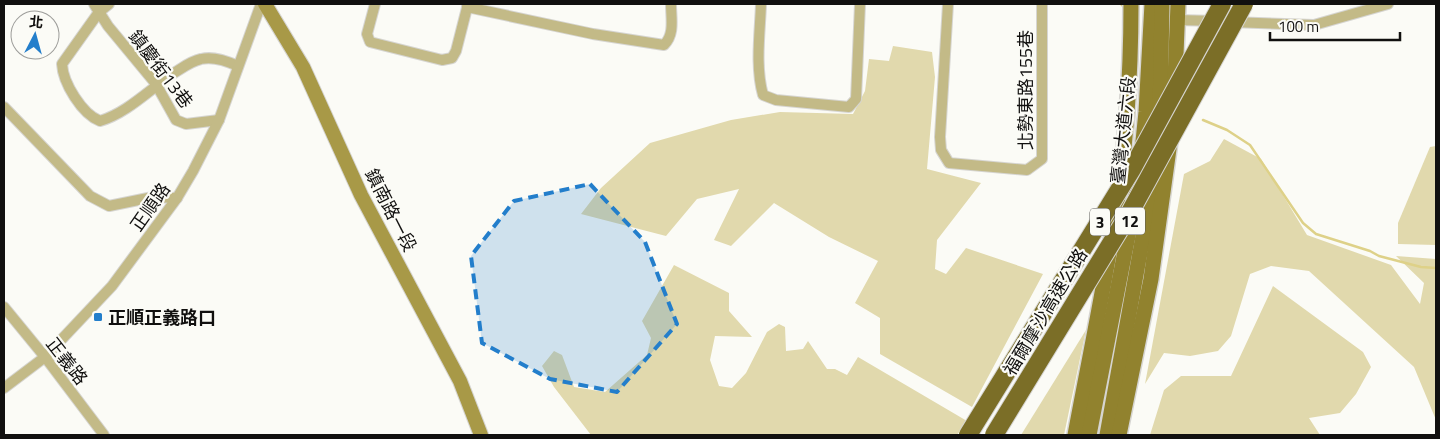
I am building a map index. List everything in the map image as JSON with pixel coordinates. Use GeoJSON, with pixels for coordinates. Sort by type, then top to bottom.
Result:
{"type":"FeatureCollection","features":[{"type":"Feature","properties":{"kind":"highway","name":"福爾摩沙高速公路"},"geometry":{"type":"LineString","coordinates":[[968,435],[1132,169],[1222,4]]}},
{"type":"Feature","properties":{"kind":"highway","name":"福爾摩沙高速公路"},"geometry":{"type":"LineString","coordinates":[[994,435],[1129,214],[1244,4]]}},
{"type":"Feature","properties":{"kind":"main road","name":"臺灣大道六段"},"geometry":{"type":"LineString","coordinates":[[1075,435],[1115,222],[1127,110],[1132,4]]}},
{"type":"Feature","properties":{"kind":"main road","name":"臺灣大道六段"},"geometry":{"type":"LineString","coordinates":[[1089,435],[1139,180],[1146,112],[1152,4]]}},
{"type":"Feature","properties":{"kind":"main road","name":"臺灣大道六段"},"geometry":{"type":"LineString","coordinates":[[1106,435],[1153,181],[1160,114],[1162,4]]}},
{"type":"Feature","properties":{"kind":"main road","name":"12"},"geometry":{"type":"LineString","coordinates":[[1119,435],[1152,270],[1174,105],[1178,4]]}},
{"type":"Feature","properties":{"kind":"street"},"geometry":{"type":"LineString","coordinates":[[109,4],[96,8],[62,64],[66,83],[90,117],[100,121],[111,118],[156,84],[188,64],[201,59],[215,58],[238,66]]}},
{"type":"Feature","properties":{"kind":"street","name":"正順路"},"geometry":{"type":"LineString","coordinates":[[4,388],[45,358],[112,286],[177,198],[219,120],[261,4]]}},
{"type":"Feature","properties":{"kind":"street","name":"鎮南路一段"},"geometry":{"type":"LineString","coordinates":[[265,4],[303,68],[360,194],[460,382],[481,435]]}},
{"type":"Feature","properties":{"kind":"street"},"geometry":{"type":"LineString","coordinates":[[375,4],[366,34],[370,42],[442,60],[452,58],[456,52],[468,6],[593,34],[664,45],[670,39],[672,31],[671,4]]}},
{"type":"Feature","properties":{"kind":"street"},"geometry":{"type":"LineString","coordinates":[[761,4],[760,84],[763,94],[776,100],[849,107],[856,99],[860,4]]}},
{"type":"Feature","properties":{"kind":"street","name":"北勢東路155巷"},"geometry":{"type":"LineString","coordinates":[[948,4],[940,137],[941,150],[949,163],[1027,170],[1042,159],[1042,4]]}},
{"type":"Feature","properties":{"kind":"street"},"geometry":{"type":"LineString","coordinates":[[1177,20],[1314,25],[1388,4]]}},
{"type":"Feature","properties":{"kind":"street","name":"鎮慶街13巷"},"geometry":{"type":"LineString","coordinates":[[96,8],[108,26],[156,84],[176,120],[186,124],[219,120]]}},
{"type":"Feature","properties":{"kind":"street"},"geometry":{"type":"LineString","coordinates":[[4,107],[90,196],[109,206],[153,196],[177,198]]}},
{"type":"Feature","properties":{"kind":"street","name":"正義路"},"geometry":{"type":"LineString","coordinates":[[4,307],[104,435]]}},
{"type":"Feature","properties":{"kind":"highlighted area"},"geometry":{"type":"Polygon","coordinates":[[[590,184],[645,242],[677,324],[617,392],[550,379],[482,343],[471,256],[514,201],[590,184]]]}},
{"type":"Feature","properties":{"kind":"shaded area"},"geometry":{"type":"Polygon","coordinates":[[[893,46],[932,52],[935,77],[927,169],[981,183],[937,240],[935,269],[946,274],[966,248],[1043,274],[972,407],[880,354],[880,318],[855,303],[878,261],[829,237],[774,203],[731,246],[714,240],[739,189],[697,199],[666,236],[581,214],[601,188],[650,143],[731,120],[780,112],[853,114],[865,91],[869,59],[889,61],[893,46]]]}},
{"type":"Feature","properties":{"kind":"shaded area"},"geometry":{"type":"Polygon","coordinates":[[[1224,139],[1261,159],[1307,235],[1391,265],[1420,304],[1424,283],[1396,256],[1436,259],[1436,420],[1414,367],[1309,271],[1271,266],[1250,274],[1231,336],[1218,351],[1190,356],[1164,353],[1145,384],[1184,174],[1210,161],[1224,139]]]}},
{"type":"Feature","properties":{"kind":"shaded area"},"geometry":{"type":"Polygon","coordinates":[[[1436,146],[1436,245],[1398,244],[1398,223],[1430,147],[1436,146]]]}},
{"type":"Feature","properties":{"kind":"shaded area"},"geometry":{"type":"Polygon","coordinates":[[[674,265],[729,293],[729,311],[752,337],[715,336],[710,360],[719,386],[732,388],[746,373],[767,332],[779,324],[785,327],[786,351],[803,349],[808,341],[827,369],[835,369],[847,375],[858,357],[967,421],[957,435],[591,435],[554,387],[542,366],[554,351],[562,355],[574,387],[605,392],[647,355],[651,338],[642,321],[674,265]]]}},
{"type":"Feature","properties":{"kind":"shaded area"},"geometry":{"type":"Polygon","coordinates":[[[1273,286],[1363,352],[1371,367],[1356,394],[1340,413],[1309,418],[1320,435],[1150,435],[1164,390],[1181,376],[1231,376],[1273,286]]]}},
{"type":"Feature","properties":{"kind":"shaded area"},"geometry":{"type":"Polygon","coordinates":[[[1086,330],[1064,435],[1021,435],[1086,330]]]}},
{"type":"Feature","properties":{"kind":"waterway"},"geometry":{"type":"LineString","coordinates":[[1203,120],[1227,130],[1250,145],[1303,223],[1316,234],[1370,251],[1379,256],[1421,267],[1436,268]]}},
{"type":"Feature","properties":{"kind":"place","name":"正順正義路口"},"geometry":{"type":"Point","coordinates":[98,317]}}]}
